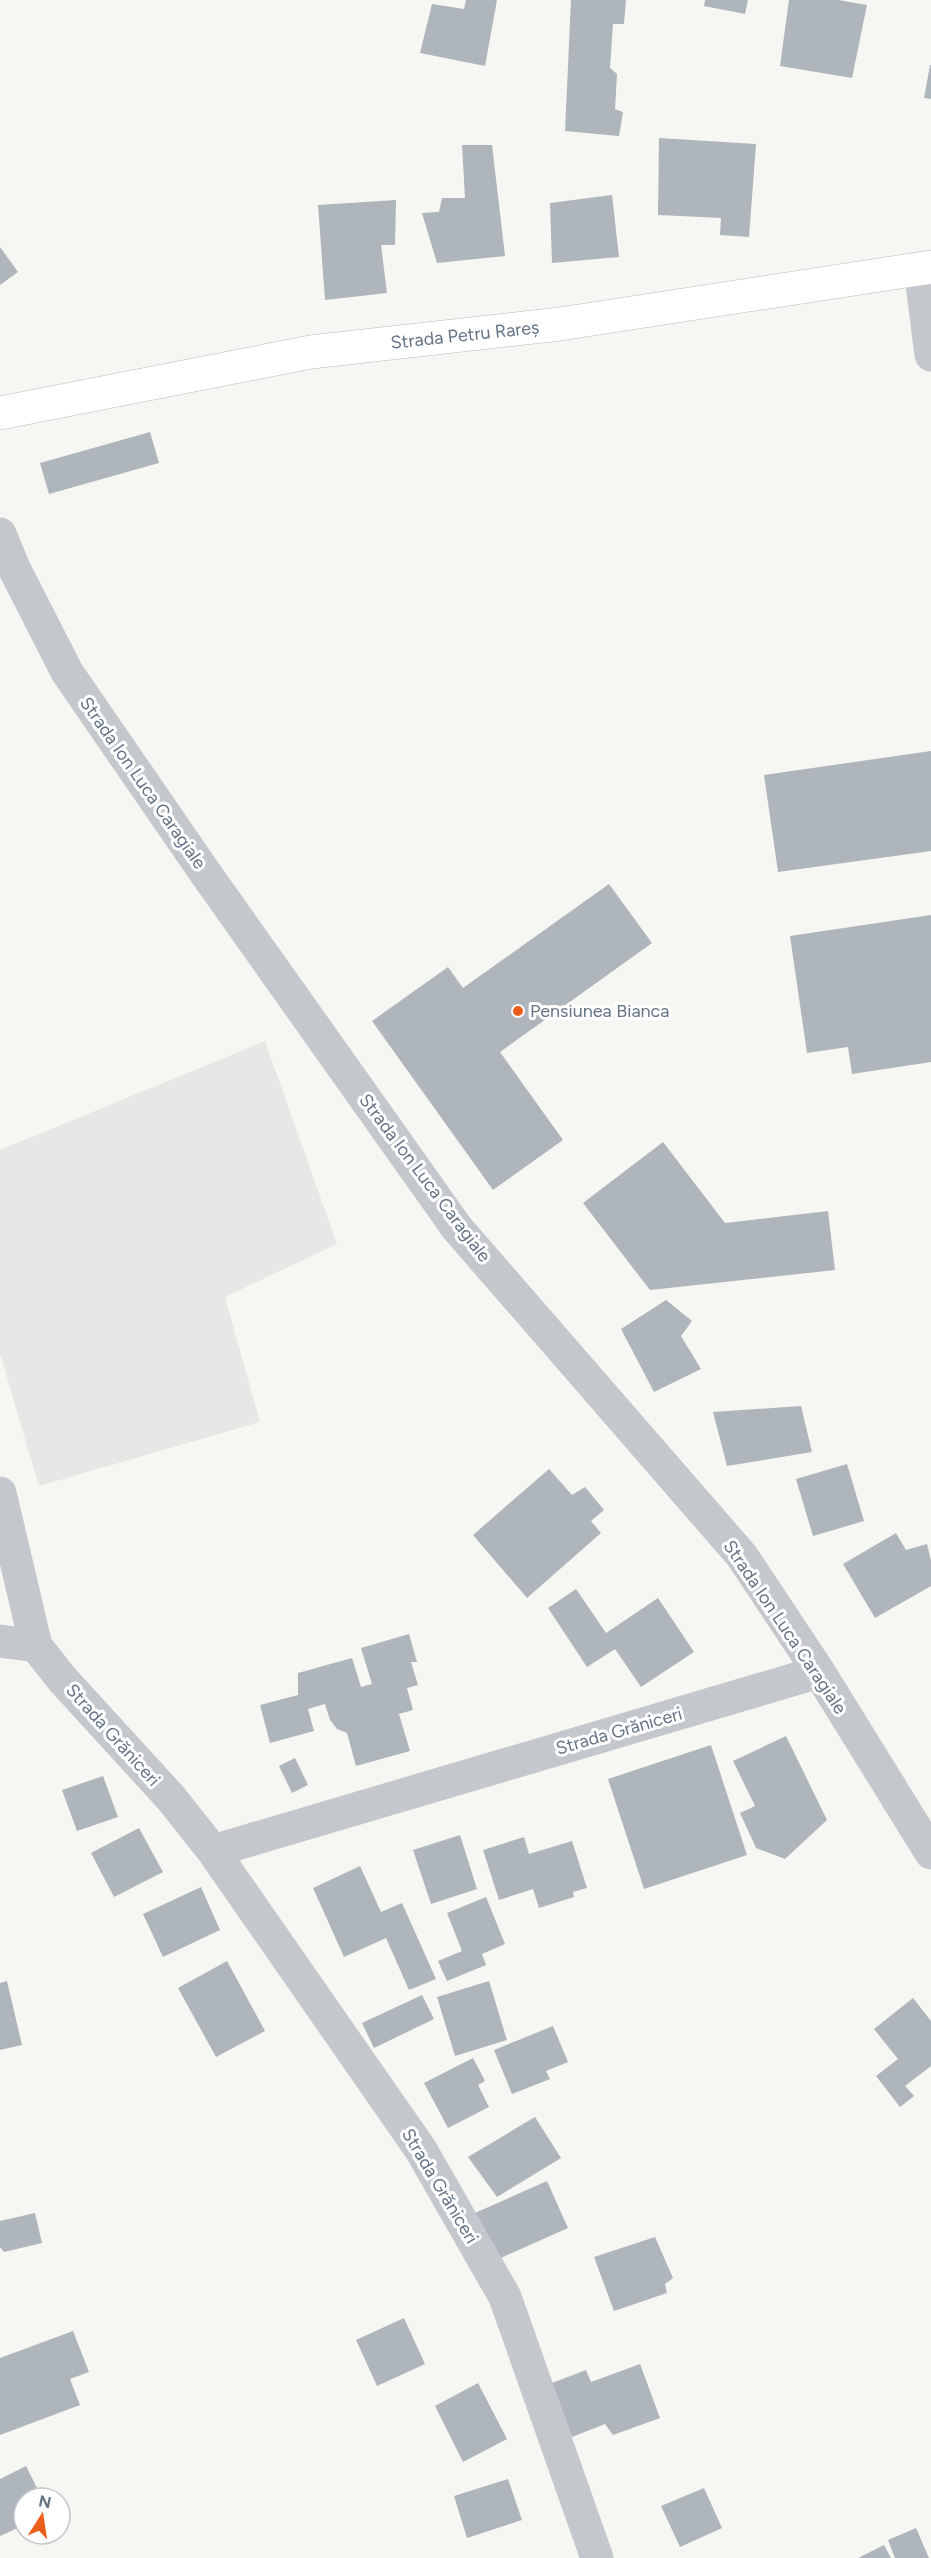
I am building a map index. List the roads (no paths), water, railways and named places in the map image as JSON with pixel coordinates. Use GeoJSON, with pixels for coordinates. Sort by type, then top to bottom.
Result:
{"type":"FeatureCollection","features":[{"type":"Feature","properties":{"kind":"main road","name":"Strada Petru Rareș"},"geometry":{"type":"LineString","coordinates":[[0,413],[311,352],[560,324],[926,267]]}},
{"type":"Feature","properties":{"kind":"street"},"geometry":{"type":"LineString","coordinates":[[926,267],[931,355]]}},
{"type":"Feature","properties":{"kind":"street","name":"Strada Ion Luca Caragiale"},"geometry":{"type":"LineString","coordinates":[[0,534],[14,568],[67,672],[457,1228],[742,1556],[819,1672],[931,1853]]}},
{"type":"Feature","properties":{"kind":"street"},"geometry":{"type":"LineString","coordinates":[[0,1493],[36,1646],[0,1641]]}},
{"type":"Feature","properties":{"kind":"street","name":"Strada Grăniceri"},"geometry":{"type":"LineString","coordinates":[[36,1646],[63,1680],[171,1798],[213,1851],[421,2150],[505,2297],[597,2558]]}},
{"type":"Feature","properties":{"kind":"street","name":"Strada Grăniceri"},"geometry":{"type":"LineString","coordinates":[[213,1851],[819,1672]]}},
{"type":"Feature","properties":{"kind":"place","name":"Pensiunea Bianca"},"geometry":{"type":"Point","coordinates":[518,1011]}}]}
